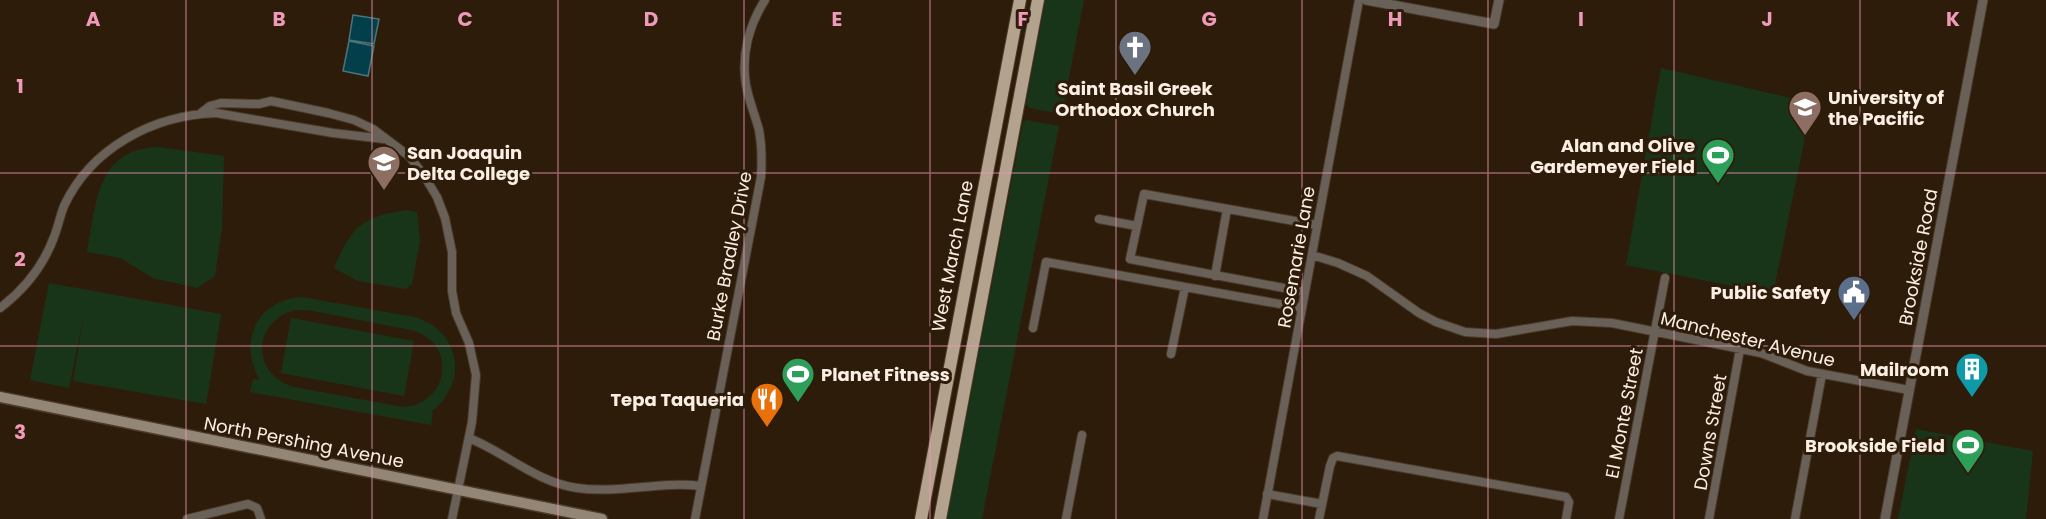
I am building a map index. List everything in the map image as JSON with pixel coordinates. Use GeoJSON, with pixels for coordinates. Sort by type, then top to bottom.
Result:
{"type":"FeatureCollection","features":[{"type":"Feature","properties":{"kind":"main road","name":"West March Lane"},"geometry":{"type":"LineString","coordinates":[[921,519],[1020,0]]}},
{"type":"Feature","properties":{"kind":"main road","name":"West March Lane"},"geometry":{"type":"LineString","coordinates":[[940,519],[1038,0]]}},
{"type":"Feature","properties":{"kind":"main road","name":"North Pershing Avenue"},"geometry":{"type":"LineString","coordinates":[[0,397],[602,519]]}},
{"type":"Feature","properties":{"kind":"street","name":"Burke Bradley Drive"},"geometry":{"type":"LineString","coordinates":[[695,519],[761,177],[761,146],[749,98],[745,69],[748,39],[755,17],[765,0]]}},
{"type":"Feature","properties":{"kind":"street","name":"Rosemarie Lane"},"geometry":{"type":"LineString","coordinates":[[1263,519],[1359,0]]}},
{"type":"Feature","properties":{"kind":"street"},"geometry":{"type":"LineString","coordinates":[[1366,0],[1494,24],[1499,0]]}},
{"type":"Feature","properties":{"kind":"street","name":"Brookside Road"},"geometry":{"type":"LineString","coordinates":[[1885,519],[1983,0]]}},
{"type":"Feature","properties":{"kind":"street"},"geometry":{"type":"LineString","coordinates":[[201,113],[210,106],[221,103],[259,104],[271,101],[328,112],[373,129],[409,156],[423,174],[437,197],[445,218],[452,252],[452,291],[456,313],[469,343],[476,375],[469,438],[452,519]]}},
{"type":"Feature","properties":{"kind":"street"},"geometry":{"type":"LineString","coordinates":[[0,308],[24,288],[39,268],[73,191],[98,159],[132,134],[161,123],[201,113],[227,114],[333,133],[386,139]]}},
{"type":"Feature","properties":{"kind":"street"},"geometry":{"type":"LineString","coordinates":[[1305,292],[1130,259],[1144,194],[1317,225]]}},
{"type":"Feature","properties":{"kind":"street"},"geometry":{"type":"LineString","coordinates":[[1215,276],[1227,209]]}},
{"type":"Feature","properties":{"kind":"street"},"geometry":{"type":"LineString","coordinates":[[1099,219],[1137,226]]}},
{"type":"Feature","properties":{"kind":"street","name":"Manchester Avenue"},"geometry":{"type":"LineString","coordinates":[[1312,255],[1338,263],[1367,276],[1419,313],[1436,322],[1465,332],[1503,334],[1572,321],[1594,321],[1656,330],[1771,356],[1795,368],[1909,390]]}},
{"type":"Feature","properties":{"kind":"street"},"geometry":{"type":"LineString","coordinates":[[1033,328],[1047,262],[1302,308]]}},
{"type":"Feature","properties":{"kind":"street","name":"El Monte Street"},"geometry":{"type":"LineString","coordinates":[[1619,519],[1665,278]]}},
{"type":"Feature","properties":{"kind":"street"},"geometry":{"type":"LineString","coordinates":[[1171,354],[1185,287]]}},
{"type":"Feature","properties":{"kind":"street","name":"Downs Street"},"geometry":{"type":"LineString","coordinates":[[1709,519],[1740,349]]}},
{"type":"Feature","properties":{"kind":"street"},"geometry":{"type":"LineString","coordinates":[[1795,519],[1822,374]]}},
{"type":"Feature","properties":{"kind":"street"},"geometry":{"type":"LineString","coordinates":[[1066,519],[1082,435]]}},
{"type":"Feature","properties":{"kind":"street"},"geometry":{"type":"LineString","coordinates":[[469,438],[494,450],[524,470],[575,488],[620,489],[672,484],[701,486]]}},
{"type":"Feature","properties":{"kind":"street"},"geometry":{"type":"LineString","coordinates":[[1319,519],[1331,461],[1337,456],[1566,497],[1569,502],[1566,519]]}},
{"type":"Feature","properties":{"kind":"street"},"geometry":{"type":"LineString","coordinates":[[1267,494],[1322,504]]}},
{"type":"Feature","properties":{"kind":"street"},"geometry":{"type":"LineString","coordinates":[[187,519],[249,504],[257,508],[261,519]]}},
{"type":"Feature","properties":{"kind":"green space"},"geometry":{"type":"Polygon","coordinates":[[[1045,0],[1084,0],[1062,114],[1029,108],[1026,104],[1045,0]]]}},
{"type":"Feature","properties":{"kind":"green space","name":"Alan and Olive Gardemeyer Field"},"geometry":{"type":"Polygon","coordinates":[[[1661,68],[1812,103],[1773,294],[1626,265],[1661,68]]]}},
{"type":"Feature","properties":{"kind":"green space"},"geometry":{"type":"Polygon","coordinates":[[[1026,120],[1059,126],[982,519],[947,519],[1023,122],[1026,120]]]}},
{"type":"Feature","properties":{"kind":"green space"},"geometry":{"type":"Polygon","coordinates":[[[158,147],[224,156],[222,228],[215,276],[197,288],[153,278],[120,258],[87,252],[97,199],[111,169],[122,158],[138,150],[158,147]]]}},
{"type":"Feature","properties":{"kind":"green space"},"geometry":{"type":"Polygon","coordinates":[[[407,210],[417,212],[420,241],[412,284],[406,289],[358,281],[334,268],[347,242],[360,226],[379,216],[407,210]]]}},
{"type":"Feature","properties":{"kind":"green space"},"geometry":{"type":"Polygon","coordinates":[[[49,283],[221,314],[206,404],[73,381],[84,315],[69,388],[30,380],[49,283]]]}},
{"type":"Feature","properties":{"kind":"green space"},"geometry":{"type":"Polygon","coordinates":[[[302,297],[414,317],[430,324],[442,333],[450,345],[455,373],[451,387],[443,400],[431,412],[433,413],[431,425],[250,392],[253,379],[260,380],[253,366],[251,351],[251,338],[256,325],[273,306],[286,300],[302,297]],[[295,310],[281,316],[264,336],[262,348],[264,360],[270,371],[280,381],[294,387],[403,407],[419,403],[431,395],[439,384],[442,359],[436,347],[426,337],[411,330],[308,310],[295,310]]]}},
{"type":"Feature","properties":{"kind":"green space"},"geometry":{"type":"Polygon","coordinates":[[[291,318],[414,341],[404,396],[281,373],[291,318]]]}},
{"type":"Feature","properties":{"kind":"green space","name":"Brookside Field"},"geometry":{"type":"Polygon","coordinates":[[[1916,429],[2033,451],[2026,519],[1898,519],[1916,429]]]}},
{"type":"Feature","properties":{"kind":"water"},"geometry":{"type":"Polygon","coordinates":[[[353,15],[379,19],[374,44],[349,40],[353,15]]]}},
{"type":"Feature","properties":{"kind":"water"},"geometry":{"type":"Polygon","coordinates":[[[349,41],[374,46],[368,76],[343,71],[349,41]]]}},
{"type":"Feature","properties":{"kind":"place","name":"Saint Basil Greek Orthodox Church"},"geometry":{"type":"Point","coordinates":[1135,76]}},
{"type":"Feature","properties":{"kind":"place","name":"University of the Pacific"},"geometry":{"type":"Point","coordinates":[1805,136]}},
{"type":"Feature","properties":{"kind":"place","name":"Alan and Olive Gardemeyer Field"},"geometry":{"type":"Point","coordinates":[1718,184]}},
{"type":"Feature","properties":{"kind":"place","name":"San Joaquin Delta College"},"geometry":{"type":"Point","coordinates":[384,191]}},
{"type":"Feature","properties":{"kind":"place","name":"Public Safety"},"geometry":{"type":"Point","coordinates":[1854,321]}},
{"type":"Feature","properties":{"kind":"place","name":"Mailroom"},"geometry":{"type":"Point","coordinates":[1972,398]}},
{"type":"Feature","properties":{"kind":"place","name":"Planet Fitness"},"geometry":{"type":"Point","coordinates":[798,403]}},
{"type":"Feature","properties":{"kind":"place","name":"Tepa Taqueria"},"geometry":{"type":"Point","coordinates":[767,428]}},
{"type":"Feature","properties":{"kind":"place","name":"Brookside Field"},"geometry":{"type":"Point","coordinates":[1968,474]}}]}
